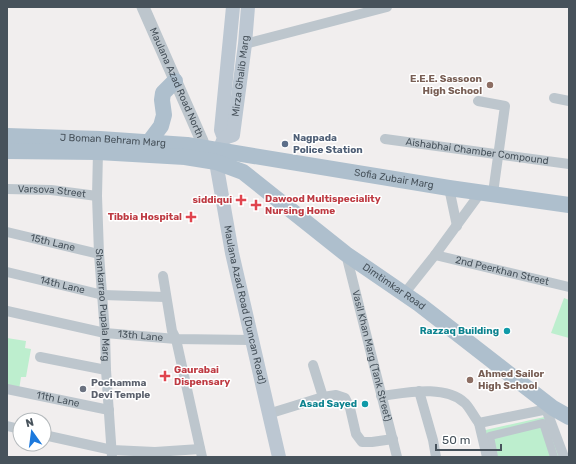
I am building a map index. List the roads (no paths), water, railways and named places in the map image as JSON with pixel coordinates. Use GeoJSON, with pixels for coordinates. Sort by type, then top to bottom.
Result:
{"type":"FeatureCollection","features":[{"type":"Feature","properties":{"kind":"main road","name":"Mirza Ghalib Marg"},"geometry":{"type":"LineString","coordinates":[[213,152],[221,130],[234,7]]}},
{"type":"Feature","properties":{"kind":"main road","name":"Mirza Ghalib Marg"},"geometry":{"type":"LineString","coordinates":[[213,152],[233,135],[246,44],[248,7]]}},
{"type":"Feature","properties":{"kind":"main road"},"geometry":{"type":"LineString","coordinates":[[149,142],[160,126],[164,115],[162,100],[164,93],[175,81]]}},
{"type":"Feature","properties":{"kind":"main road","name":"J Boman Behram Marg"},"geometry":{"type":"LineString","coordinates":[[7,136],[149,142],[187,145],[213,152]]}},
{"type":"Feature","properties":{"kind":"main road","name":"J Boman Behram Marg"},"geometry":{"type":"LineString","coordinates":[[7,151],[98,152],[185,157],[213,152]]}},
{"type":"Feature","properties":{"kind":"main road","name":"Sofia Zubair Marg"},"geometry":{"type":"LineString","coordinates":[[213,152],[569,205]]}},
{"type":"Feature","properties":{"kind":"main road","name":"Dimtimkar Road"},"geometry":{"type":"LineString","coordinates":[[213,152],[243,172],[346,254],[419,304],[549,409],[569,417]]}},
{"type":"Feature","properties":{"kind":"main road","name":"Maulana Azad Road (Duncan Road)"},"geometry":{"type":"LineString","coordinates":[[213,152],[232,253],[279,457]]}},
{"type":"Feature","properties":{"kind":"street","name":"Maulana Azad Road North"},"geometry":{"type":"LineString","coordinates":[[143,7],[202,142],[213,152]]}},
{"type":"Feature","properties":{"kind":"street"},"geometry":{"type":"LineString","coordinates":[[246,44],[387,7]]}},
{"type":"Feature","properties":{"kind":"street"},"geometry":{"type":"LineString","coordinates":[[554,98],[569,101]]}},
{"type":"Feature","properties":{"kind":"street"},"geometry":{"type":"LineString","coordinates":[[404,294],[457,226],[487,193],[499,155],[506,106],[478,102]]}},
{"type":"Feature","properties":{"kind":"street","name":"Aishabhai Chamber Compound"},"geometry":{"type":"LineString","coordinates":[[385,139],[569,164]]}},
{"type":"Feature","properties":{"kind":"street","name":"Shankarrao Pupala Marg"},"geometry":{"type":"LineString","coordinates":[[98,152],[99,254],[106,333],[106,370],[112,454]]}},
{"type":"Feature","properties":{"kind":"street"},"geometry":{"type":"LineString","coordinates":[[449,188],[457,226]]}},
{"type":"Feature","properties":{"kind":"street","name":"Varsova Street"},"geometry":{"type":"LineString","coordinates":[[7,189],[51,190],[98,196]]}},
{"type":"Feature","properties":{"kind":"street","name":"15th Lane"},"geometry":{"type":"LineString","coordinates":[[7,232],[99,254]]}},
{"type":"Feature","properties":{"kind":"street","name":"Vasil Khan Marg (Tank Street)"},"geometry":{"type":"LineString","coordinates":[[346,254],[397,457]]}},
{"type":"Feature","properties":{"kind":"street","name":"2nd Peerkhan Street"},"geometry":{"type":"LineString","coordinates":[[435,255],[569,287]]}},
{"type":"Feature","properties":{"kind":"street","name":"14th Lane"},"geometry":{"type":"LineString","coordinates":[[7,272],[103,295],[165,297]]}},
{"type":"Feature","properties":{"kind":"street"},"geometry":{"type":"LineString","coordinates":[[52,437],[112,454],[155,452],[201,453],[176,339],[172,331],[165,297],[163,276]]}},
{"type":"Feature","properties":{"kind":"street","name":"13th Lane"},"geometry":{"type":"LineString","coordinates":[[7,311],[106,333],[176,339],[252,340]]}},
{"type":"Feature","properties":{"kind":"street"},"geometry":{"type":"LineString","coordinates":[[40,357],[106,370]]}},
{"type":"Feature","properties":{"kind":"street"},"geometry":{"type":"LineString","coordinates":[[314,365],[323,397]]}},
{"type":"Feature","properties":{"kind":"street","name":"11th Lane"},"geometry":{"type":"LineString","coordinates":[[7,389],[108,410]]}},
{"type":"Feature","properties":{"kind":"street"},"geometry":{"type":"LineString","coordinates":[[381,396],[419,391],[451,394],[465,403],[479,423],[487,457]]}},
{"type":"Feature","properties":{"kind":"street"},"geometry":{"type":"LineString","coordinates":[[419,391],[433,440],[436,457]]}},
{"type":"Feature","properties":{"kind":"street"},"geometry":{"type":"LineString","coordinates":[[268,414],[323,397],[336,395],[345,398],[350,408],[356,434],[362,442],[393,439]]}},
{"type":"Feature","properties":{"kind":"street"},"geometry":{"type":"LineString","coordinates":[[479,423],[549,409],[564,457]]}},
{"type":"Feature","properties":{"kind":"street"},"geometry":{"type":"LineString","coordinates":[[494,457],[490,436],[543,423],[554,457]]}},
{"type":"Feature","properties":{"kind":"place","name":"E.E.E. Sassoon High School"},"geometry":{"type":"Point","coordinates":[490,85]}},
{"type":"Feature","properties":{"kind":"place","name":"Nagpada Police Station"},"geometry":{"type":"Point","coordinates":[285,144]}},
{"type":"Feature","properties":{"kind":"place","name":"siddiqui"},"geometry":{"type":"Point","coordinates":[241,200]}},
{"type":"Feature","properties":{"kind":"place","name":"Dawood Multispeciality Nursing Home"},"geometry":{"type":"Point","coordinates":[256,205]}},
{"type":"Feature","properties":{"kind":"place","name":"Tibbia Hospital"},"geometry":{"type":"Point","coordinates":[191,217]}},
{"type":"Feature","properties":{"kind":"place","name":"Razzaq Building"},"geometry":{"type":"Point","coordinates":[507,331]}},
{"type":"Feature","properties":{"kind":"place","name":"Gaurabai Dispensary"},"geometry":{"type":"Point","coordinates":[165,376]}},
{"type":"Feature","properties":{"kind":"place","name":"Ahmed Sailor High School"},"geometry":{"type":"Point","coordinates":[470,380]}},
{"type":"Feature","properties":{"kind":"place","name":"Pochamma Devi Temple"},"geometry":{"type":"Point","coordinates":[83,389]}},
{"type":"Feature","properties":{"kind":"place","name":"Asad Sayed"},"geometry":{"type":"Point","coordinates":[365,404]}}]}
